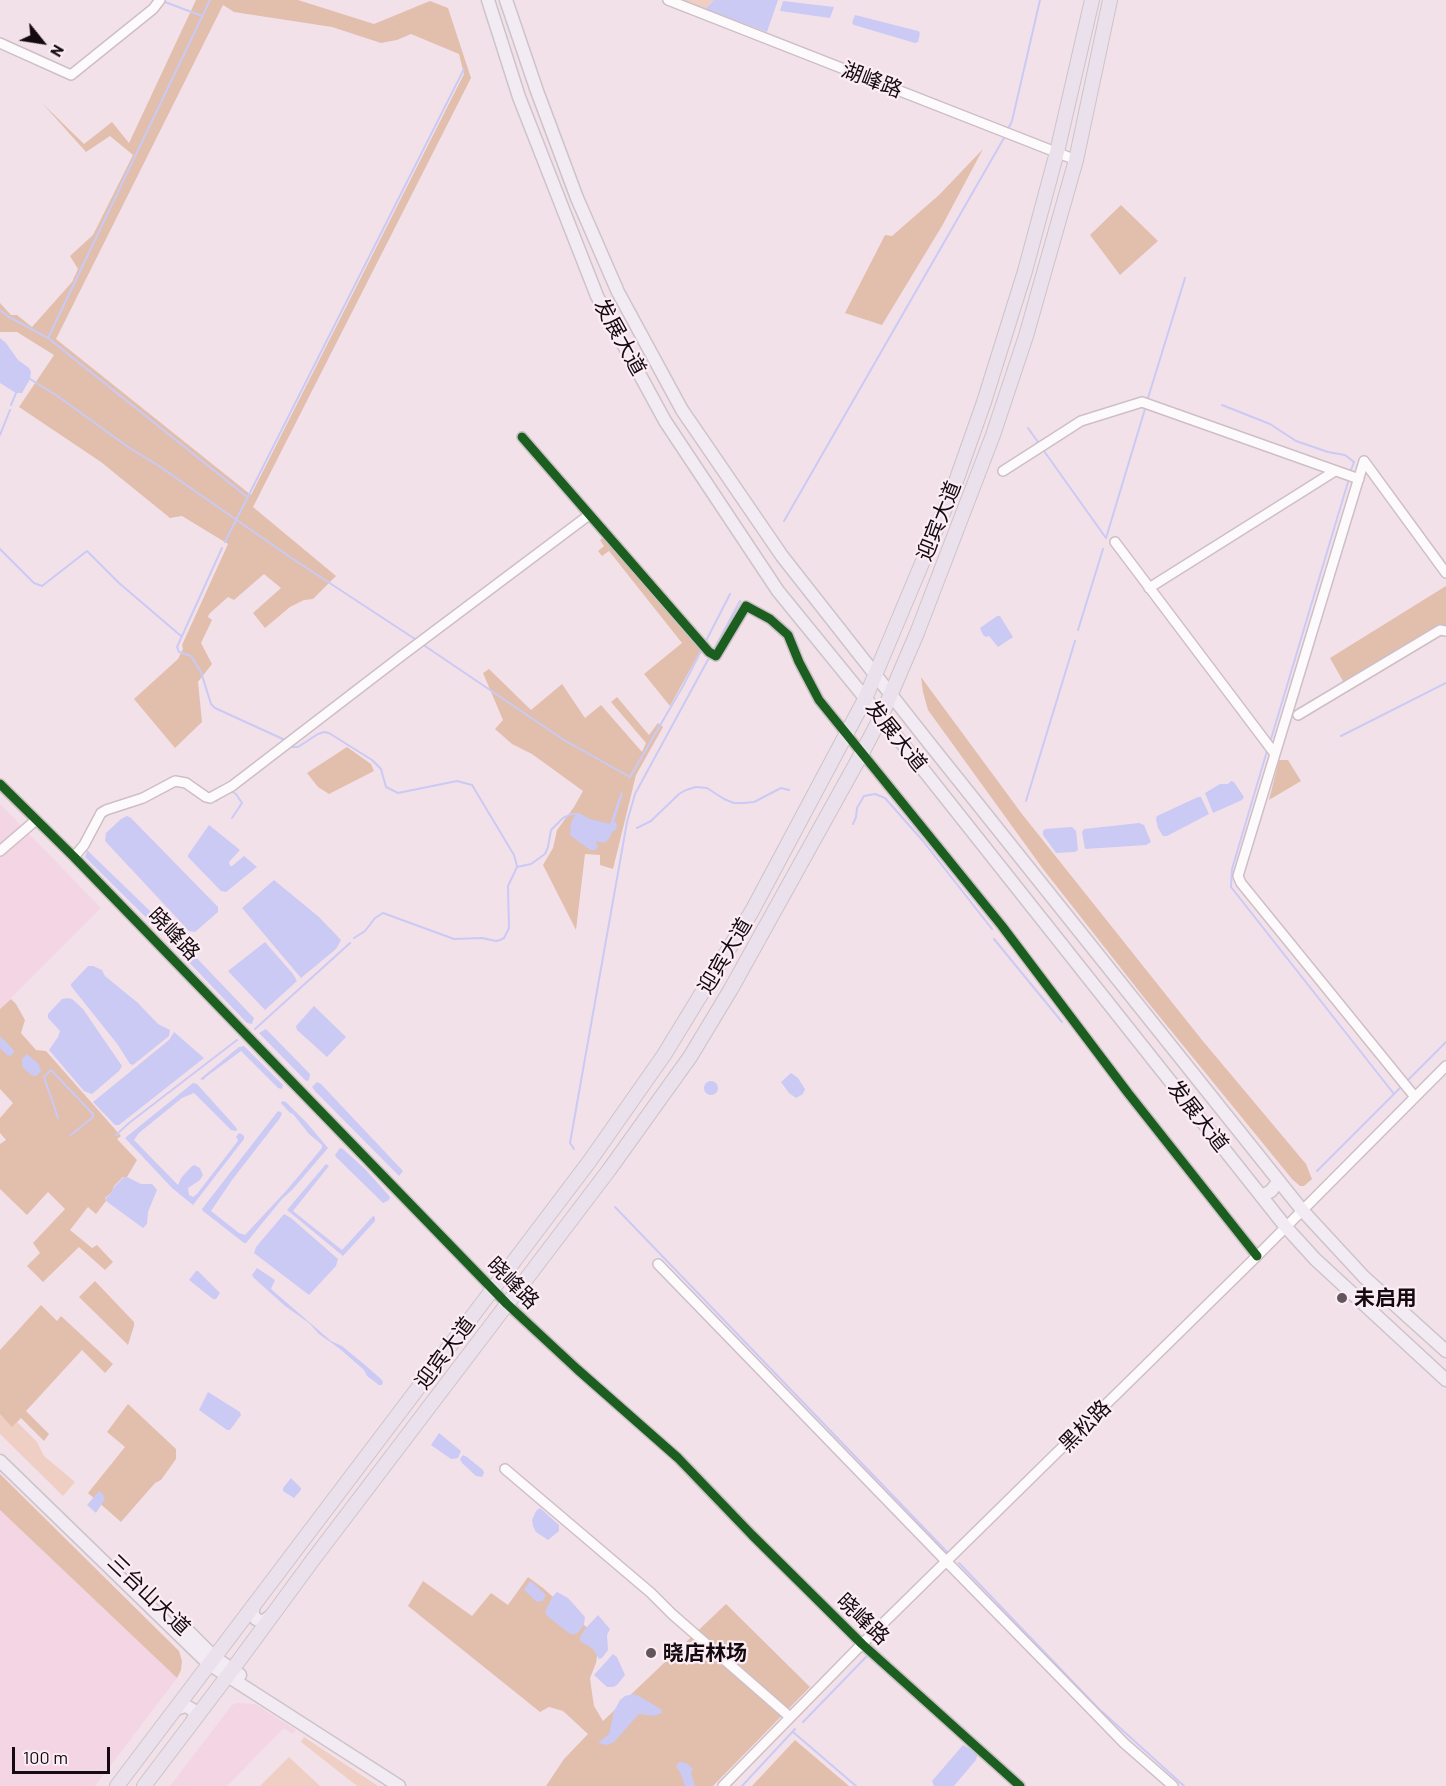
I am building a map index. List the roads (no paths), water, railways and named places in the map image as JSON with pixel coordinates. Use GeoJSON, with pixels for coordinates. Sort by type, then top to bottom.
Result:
{"type":"FeatureCollection","features":[{"type":"Feature","properties":{"kind":"highway","name":"迎宾大道"},"geometry":{"type":"LineString","coordinates":[[117,1786],[589,1162],[664,1055],[752,911],[865,699],[954,487],[984,402],[1025,271],[1057,152],[1092,0]]}},
{"type":"Feature","properties":{"kind":"highway","name":"迎宾大道"},"geometry":{"type":"LineString","coordinates":[[144,1786],[609,1170],[690,1057],[731,989],[862,753],[881,717],[917,633],[993,435],[1026,336],[1076,159],[1110,0]]}},
{"type":"Feature","properties":{"kind":"main road","name":"发展大道"},"geometry":{"type":"LineString","coordinates":[[488,0],[519,97],[597,296],[666,421],[778,591],[881,717],[1285,1226],[1319,1262],[1446,1380]]}},
{"type":"Feature","properties":{"kind":"main road","name":"发展大道"},"geometry":{"type":"LineString","coordinates":[[506,0],[577,198],[618,292],[682,410],[782,556],[1302,1210],[1364,1277],[1446,1351]]}},
{"type":"Feature","properties":{"kind":"main road"},"geometry":{"type":"LineString","coordinates":[[1067,110],[1070,116],[1077,120],[1087,111]]}},
{"type":"Feature","properties":{"kind":"main road"},"geometry":{"type":"LineString","coordinates":[[1046,191],[1052,186],[1062,186],[1067,195]]}},
{"type":"Feature","properties":{"kind":"main road"},"geometry":{"type":"LineString","coordinates":[[1262,1196],[1271,1191],[1279,1181]]}},
{"type":"Feature","properties":{"kind":"main road"},"geometry":{"type":"LineString","coordinates":[[1319,1262],[1318,1256],[1322,1250],[1329,1246],[1335,1247]]}},
{"type":"Feature","properties":{"kind":"main road","name":"三台山大道"},"geometry":{"type":"LineString","coordinates":[[0,1452],[211,1660]]}},
{"type":"Feature","properties":{"kind":"main road","name":"三台山大道"},"geometry":{"type":"LineString","coordinates":[[0,1461],[211,1660],[307,1727],[399,1786]]}},
{"type":"Feature","properties":{"kind":"main road"},"geometry":{"type":"LineString","coordinates":[[255,1603],[252,1613],[256,1619],[264,1621],[272,1615]]}},
{"type":"Feature","properties":{"kind":"main road"},"geometry":{"type":"LineString","coordinates":[[175,1709],[186,1706],[192,1710],[195,1714],[191,1724]]}},
{"type":"Feature","properties":{"kind":"street"},"geometry":{"type":"LineString","coordinates":[[0,44],[71,75],[153,9],[160,0]]}},
{"type":"Feature","properties":{"kind":"street","name":"湖峰路"},"geometry":{"type":"LineString","coordinates":[[668,0],[1076,159]]}},
{"type":"Feature","properties":{"kind":"street"},"geometry":{"type":"LineString","coordinates":[[1003,471],[1081,421],[1142,402],[1359,479]]}},
{"type":"Feature","properties":{"kind":"street"},"geometry":{"type":"LineString","coordinates":[[522,437],[711,653],[716,656],[746,606],[770,619],[788,635],[819,700],[1002,926],[1128,1093],[1257,1256]]}},
{"type":"Feature","properties":{"kind":"street"},"geometry":{"type":"LineString","coordinates":[[1414,1097],[1241,883],[1238,876],[1364,461],[1446,573]]}},
{"type":"Feature","properties":{"kind":"street"},"geometry":{"type":"LineString","coordinates":[[1149,588],[1335,471]]}},
{"type":"Feature","properties":{"kind":"street"},"geometry":{"type":"LineString","coordinates":[[74,857],[84,845],[103,812],[144,798],[175,781],[186,783],[206,797],[214,797],[222,793],[590,515]]}},
{"type":"Feature","properties":{"kind":"street"},"geometry":{"type":"LineString","coordinates":[[1115,542],[1275,754]]}},
{"type":"Feature","properties":{"kind":"street"},"geometry":{"type":"LineString","coordinates":[[1298,715],[1440,630],[1446,631]]}},
{"type":"Feature","properties":{"kind":"street","name":"晓峰路"},"geometry":{"type":"LineString","coordinates":[[0,784],[74,857],[507,1304],[678,1458],[862,1644],[1020,1786]]}},
{"type":"Feature","properties":{"kind":"street"},"geometry":{"type":"LineString","coordinates":[[0,851],[36,820]]}},
{"type":"Feature","properties":{"kind":"street","name":"黑松路"},"geometry":{"type":"LineString","coordinates":[[723,1786],[862,1644],[947,1563],[1446,1066]]}},
{"type":"Feature","properties":{"kind":"street"},"geometry":{"type":"LineString","coordinates":[[658,1264],[1124,1743],[1173,1786]]}},
{"type":"Feature","properties":{"kind":"street"},"geometry":{"type":"LineString","coordinates":[[505,1469],[651,1593],[790,1718]]}},
{"type":"Feature","properties":{"kind":"water"},"geometry":{"type":"Polygon","coordinates":[[[714,0],[778,0],[767,32],[705,9],[714,0]]]}},
{"type":"Feature","properties":{"kind":"water"},"geometry":{"type":"Polygon","coordinates":[[[783,1],[834,7],[830,18],[780,11],[783,1]]]}},
{"type":"Feature","properties":{"kind":"water"},"geometry":{"type":"Polygon","coordinates":[[[855,15],[918,31],[920,33],[918,42],[854,25],[852,23],[855,15]]]}},
{"type":"Feature","properties":{"kind":"water"},"geometry":{"type":"Polygon","coordinates":[[[0,338],[31,372],[30,379],[22,393],[16,393],[0,383],[0,338]]]}},
{"type":"Feature","properties":{"kind":"water"},"geometry":{"type":"Polygon","coordinates":[[[1000,616],[1013,637],[998,647],[989,636],[983,635],[980,628],[1000,616]]]}},
{"type":"Feature","properties":{"kind":"water"},"geometry":{"type":"Polygon","coordinates":[[[1231,781],[1244,797],[1213,813],[1205,793],[1220,784],[1228,784],[1231,781]]]}},
{"type":"Feature","properties":{"kind":"water"},"geometry":{"type":"Polygon","coordinates":[[[621,792],[623,793],[614,822],[617,823],[616,830],[608,840],[604,843],[596,841],[598,848],[590,850],[570,835],[571,822],[579,813],[590,819],[610,824],[621,792]]]}},
{"type":"Feature","properties":{"kind":"water"},"geometry":{"type":"Polygon","coordinates":[[[1201,797],[1209,814],[1163,836],[1158,828],[1157,816],[1201,797]]]}},
{"type":"Feature","properties":{"kind":"water"},"geometry":{"type":"Polygon","coordinates":[[[127,816],[218,907],[218,912],[195,932],[189,931],[105,841],[106,833],[127,816]]]}},
{"type":"Feature","properties":{"kind":"water"},"geometry":{"type":"Polygon","coordinates":[[[1139,823],[1144,825],[1151,842],[1146,845],[1085,849],[1082,832],[1084,829],[1139,823]]]}},
{"type":"Feature","properties":{"kind":"water"},"geometry":{"type":"Polygon","coordinates":[[[209,825],[240,850],[229,862],[230,866],[244,856],[257,867],[226,892],[221,891],[188,857],[209,825]]]}},
{"type":"Feature","properties":{"kind":"water"},"geometry":{"type":"Polygon","coordinates":[[[1072,827],[1076,831],[1078,850],[1056,853],[1043,835],[1043,831],[1072,827]]]}},
{"type":"Feature","properties":{"kind":"water"},"geometry":{"type":"Polygon","coordinates":[[[87,850],[183,943],[181,948],[177,948],[85,857],[87,850]]]}},
{"type":"Feature","properties":{"kind":"water"},"geometry":{"type":"Polygon","coordinates":[[[274,880],[319,917],[341,940],[336,949],[301,978],[242,908],[274,880]]]}},
{"type":"Feature","properties":{"kind":"water"},"geometry":{"type":"Polygon","coordinates":[[[265,942],[297,981],[265,1010],[228,971],[265,942]]]}},
{"type":"Feature","properties":{"kind":"water"},"geometry":{"type":"Polygon","coordinates":[[[189,950],[254,1018],[252,1024],[247,1023],[183,956],[189,950]]]}},
{"type":"Feature","properties":{"kind":"water"},"geometry":{"type":"Polygon","coordinates":[[[88,966],[102,970],[105,976],[138,1003],[158,1024],[170,1030],[169,1036],[133,1065],[71,986],[88,966]]]}},
{"type":"Feature","properties":{"kind":"water"},"geometry":{"type":"Polygon","coordinates":[[[68,998],[83,1009],[122,1066],[92,1094],[84,1091],[49,1050],[60,1031],[48,1018],[48,1014],[62,999],[68,998]]]}},
{"type":"Feature","properties":{"kind":"water"},"geometry":{"type":"Polygon","coordinates":[[[314,1006],[346,1037],[327,1057],[297,1030],[296,1026],[314,1006]]]}},
{"type":"Feature","properties":{"kind":"water"},"geometry":{"type":"Polygon","coordinates":[[[266,1029],[310,1074],[309,1080],[305,1080],[259,1033],[266,1029]]]}},
{"type":"Feature","properties":{"kind":"water"},"geometry":{"type":"Polygon","coordinates":[[[174,1032],[204,1058],[119,1125],[115,1125],[93,1102],[169,1040],[174,1032]]]}},
{"type":"Feature","properties":{"kind":"water"},"geometry":{"type":"Polygon","coordinates":[[[0,1036],[13,1049],[11,1056],[0,1048],[0,1036]]]}},
{"type":"Feature","properties":{"kind":"water"},"geometry":{"type":"Polygon","coordinates":[[[244,1046],[283,1085],[282,1089],[278,1088],[241,1051],[203,1080],[200,1079],[239,1047],[244,1046]]]}},
{"type":"Feature","properties":{"kind":"water"},"geometry":{"type":"Polygon","coordinates":[[[27,1054],[39,1064],[41,1072],[36,1076],[31,1075],[22,1067],[22,1058],[27,1054]]]}},
{"type":"Feature","properties":{"kind":"water"},"geometry":{"type":"Polygon","coordinates":[[[791,1073],[798,1078],[805,1089],[803,1094],[796,1098],[781,1082],[791,1073]]]}},
{"type":"Feature","properties":{"kind":"water"},"geometry":{"type":"Polygon","coordinates":[[[708,1081],[714,1081],[718,1088],[714,1095],[708,1095],[704,1091],[704,1085],[708,1081]]]}},
{"type":"Feature","properties":{"kind":"water"},"geometry":{"type":"Polygon","coordinates":[[[317,1082],[403,1171],[399,1176],[315,1091],[312,1087],[317,1082]]]}},
{"type":"Feature","properties":{"kind":"water"},"geometry":{"type":"Polygon","coordinates":[[[193,1083],[197,1084],[233,1124],[236,1131],[231,1130],[194,1093],[182,1098],[139,1133],[134,1140],[178,1185],[191,1167],[194,1165],[200,1168],[203,1175],[200,1180],[188,1188],[189,1195],[193,1197],[237,1142],[238,1134],[244,1136],[193,1205],[172,1188],[125,1138],[193,1083]]]}},
{"type":"Feature","properties":{"kind":"water"},"geometry":{"type":"Polygon","coordinates":[[[286,1102],[307,1123],[328,1148],[244,1243],[202,1209],[278,1111],[282,1113],[280,1118],[211,1211],[239,1233],[245,1235],[322,1148],[322,1145],[281,1103],[286,1102]]]}},
{"type":"Feature","properties":{"kind":"water"},"geometry":{"type":"Polygon","coordinates":[[[340,1148],[365,1169],[390,1197],[389,1200],[383,1203],[336,1157],[340,1148]]]}},
{"type":"Feature","properties":{"kind":"water"},"geometry":{"type":"Polygon","coordinates":[[[326,1164],[329,1166],[293,1211],[342,1250],[373,1216],[375,1217],[375,1221],[343,1256],[287,1210],[326,1164]]]}},
{"type":"Feature","properties":{"kind":"water"},"geometry":{"type":"Polygon","coordinates":[[[124,1177],[141,1184],[152,1184],[157,1190],[148,1212],[147,1224],[143,1228],[105,1199],[124,1177]]]}},
{"type":"Feature","properties":{"kind":"water"},"geometry":{"type":"Polygon","coordinates":[[[284,1214],[338,1259],[336,1266],[309,1295],[254,1253],[256,1247],[284,1214]]]}},
{"type":"Feature","properties":{"kind":"water"},"geometry":{"type":"Polygon","coordinates":[[[257,1268],[275,1280],[271,1289],[331,1341],[342,1346],[365,1365],[381,1379],[382,1385],[367,1376],[364,1370],[340,1349],[285,1306],[254,1278],[252,1275],[257,1268]]]}},
{"type":"Feature","properties":{"kind":"water"},"geometry":{"type":"Polygon","coordinates":[[[196,1271],[220,1293],[216,1299],[189,1280],[196,1271]]]}},
{"type":"Feature","properties":{"kind":"water"},"geometry":{"type":"Polygon","coordinates":[[[208,1392],[240,1412],[241,1415],[230,1430],[199,1410],[208,1392]]]}},
{"type":"Feature","properties":{"kind":"water"},"geometry":{"type":"Polygon","coordinates":[[[439,1433],[461,1451],[458,1458],[451,1459],[431,1445],[439,1433]]]}},
{"type":"Feature","properties":{"kind":"water"},"geometry":{"type":"Polygon","coordinates":[[[463,1455],[483,1470],[482,1477],[476,1476],[462,1463],[460,1459],[463,1455]]]}},
{"type":"Feature","properties":{"kind":"water"},"geometry":{"type":"Polygon","coordinates":[[[291,1478],[301,1488],[294,1498],[283,1491],[291,1478]]]}},
{"type":"Feature","properties":{"kind":"water"},"geometry":{"type":"Polygon","coordinates":[[[99,1491],[105,1499],[96,1513],[87,1505],[99,1491]]]}},
{"type":"Feature","properties":{"kind":"water"},"geometry":{"type":"Polygon","coordinates":[[[540,1508],[559,1525],[559,1531],[548,1540],[536,1532],[533,1526],[532,1520],[540,1508]]]}},
{"type":"Feature","properties":{"kind":"water"},"geometry":{"type":"Polygon","coordinates":[[[529,1582],[532,1582],[546,1595],[543,1601],[537,1602],[524,1590],[529,1582]]]}},
{"type":"Feature","properties":{"kind":"water"},"geometry":{"type":"Polygon","coordinates":[[[557,1592],[568,1598],[585,1617],[584,1624],[575,1634],[570,1634],[547,1616],[545,1611],[557,1592]]]}},
{"type":"Feature","properties":{"kind":"water"},"geometry":{"type":"Polygon","coordinates":[[[598,1615],[610,1629],[607,1635],[608,1650],[599,1659],[593,1649],[580,1641],[584,1630],[598,1615]]]}},
{"type":"Feature","properties":{"kind":"water"},"geometry":{"type":"Polygon","coordinates":[[[613,1654],[617,1657],[625,1675],[617,1685],[607,1687],[594,1675],[613,1654]]]}},
{"type":"Feature","properties":{"kind":"water"},"geometry":{"type":"Polygon","coordinates":[[[633,1694],[661,1709],[662,1713],[654,1716],[639,1714],[614,1742],[607,1745],[598,1743],[609,1734],[614,1711],[620,1700],[633,1694]]]}},
{"type":"Feature","properties":{"kind":"water"},"geometry":{"type":"Polygon","coordinates":[[[963,1745],[976,1752],[976,1760],[954,1786],[934,1786],[932,1781],[963,1745]]]}},
{"type":"Feature","properties":{"kind":"water"},"geometry":{"type":"Polygon","coordinates":[[[681,1762],[693,1769],[691,1773],[695,1786],[685,1786],[676,1766],[681,1762]]]}},
{"type":"Feature","properties":{"kind":"waterway"},"geometry":{"type":"LineString","coordinates":[[48,338],[210,0]]}},
{"type":"Feature","properties":{"kind":"waterway"},"geometry":{"type":"LineString","coordinates":[[1009,127],[1040,0]]}},
{"type":"Feature","properties":{"kind":"waterway"},"geometry":{"type":"LineString","coordinates":[[165,2],[202,16]]}},
{"type":"Feature","properties":{"kind":"waterway"},"geometry":{"type":"LineString","coordinates":[[225,542],[464,69]]}},
{"type":"Feature","properties":{"kind":"waterway"},"geometry":{"type":"LineString","coordinates":[[784,521],[1004,138]]}},
{"type":"Feature","properties":{"kind":"waterway"},"geometry":{"type":"LineString","coordinates":[[1148,398],[1185,278]]}},
{"type":"Feature","properties":{"kind":"waterway"},"geometry":{"type":"LineString","coordinates":[[0,310],[48,338],[246,496]]}},
{"type":"Feature","properties":{"kind":"waterway"},"geometry":{"type":"LineString","coordinates":[[30,379],[290,557],[418,641]]}},
{"type":"Feature","properties":{"kind":"waterway"},"geometry":{"type":"LineString","coordinates":[[11,405],[16,393]]}},
{"type":"Feature","properties":{"kind":"waterway"},"geometry":{"type":"LineString","coordinates":[[1222,405],[1270,424],[1296,441],[1345,455],[1354,462],[1351,470]]}},
{"type":"Feature","properties":{"kind":"waterway"},"geometry":{"type":"LineString","coordinates":[[1106,538],[1145,409]]}},
{"type":"Feature","properties":{"kind":"waterway"},"geometry":{"type":"LineString","coordinates":[[0,435],[10,410]]}},
{"type":"Feature","properties":{"kind":"waterway"},"geometry":{"type":"LineString","coordinates":[[1028,428],[1038,442]]}},
{"type":"Feature","properties":{"kind":"waterway"},"geometry":{"type":"LineString","coordinates":[[1044,451],[1106,538]]}},
{"type":"Feature","properties":{"kind":"waterway"},"geometry":{"type":"LineString","coordinates":[[1271,739],[1348,482]]}},
{"type":"Feature","properties":{"kind":"waterway"},"geometry":{"type":"LineString","coordinates":[[222,548],[177,647],[179,652],[191,656],[201,672],[211,704],[215,708],[285,740]]}},
{"type":"Feature","properties":{"kind":"waterway"},"geometry":{"type":"LineString","coordinates":[[0,549],[34,583],[42,586],[87,551],[119,583],[181,636]]}},
{"type":"Feature","properties":{"kind":"waterway"},"geometry":{"type":"LineString","coordinates":[[1078,630],[1103,549]]}},
{"type":"Feature","properties":{"kind":"waterway"},"geometry":{"type":"LineString","coordinates":[[706,641],[730,594]]}},
{"type":"Feature","properties":{"kind":"waterway"},"geometry":{"type":"LineString","coordinates":[[713,651],[740,601]]}},
{"type":"Feature","properties":{"kind":"waterway"},"geometry":{"type":"LineString","coordinates":[[1026,801],[1075,641]]}},
{"type":"Feature","properties":{"kind":"waterway"},"geometry":{"type":"LineString","coordinates":[[422,644],[564,740],[630,777],[701,651]]}},
{"type":"Feature","properties":{"kind":"waterway"},"geometry":{"type":"LineString","coordinates":[[574,1149],[570,1143],[627,822],[635,794],[710,656]]}},
{"type":"Feature","properties":{"kind":"waterway"},"geometry":{"type":"LineString","coordinates":[[1341,736],[1446,683]]}},
{"type":"Feature","properties":{"kind":"waterway"},"geometry":{"type":"LineString","coordinates":[[292,747],[298,747],[318,734],[329,733],[372,760],[381,769],[386,787],[398,793],[457,781],[472,785],[514,855],[517,866]]}},
{"type":"Feature","properties":{"kind":"waterway"},"geometry":{"type":"LineString","coordinates":[[1267,751],[1232,869],[1231,887],[1394,1094]]}},
{"type":"Feature","properties":{"kind":"waterway"},"geometry":{"type":"LineString","coordinates":[[637,828],[651,821],[679,794],[696,787],[707,788],[734,803],[754,802],[781,788],[789,790]]}},
{"type":"Feature","properties":{"kind":"waterway"},"geometry":{"type":"LineString","coordinates":[[231,791],[242,803],[232,818]]}},
{"type":"Feature","properties":{"kind":"waterway"},"geometry":{"type":"LineString","coordinates":[[216,801],[226,794]]}},
{"type":"Feature","properties":{"kind":"waterway"},"geometry":{"type":"LineString","coordinates":[[853,824],[857,808],[864,796],[875,794],[885,798],[923,841],[992,929]]}},
{"type":"Feature","properties":{"kind":"waterway"},"geometry":{"type":"LineString","coordinates":[[354,938],[365,931],[375,918],[383,913],[454,939],[482,938],[496,941],[504,938],[509,928],[508,886],[517,867],[531,864],[545,854],[551,830],[563,818],[576,814]]}},
{"type":"Feature","properties":{"kind":"waterway"},"geometry":{"type":"LineString","coordinates":[[994,939],[1062,1022]]}},
{"type":"Feature","properties":{"kind":"waterway"},"geometry":{"type":"LineString","coordinates":[[255,1029],[350,943]]}},
{"type":"Feature","properties":{"kind":"waterway"},"geometry":{"type":"LineString","coordinates":[[116,1135],[237,1040]]}},
{"type":"Feature","properties":{"kind":"waterway"},"geometry":{"type":"LineString","coordinates":[[1408,1080],[1446,1042]]}},
{"type":"Feature","properties":{"kind":"waterway"},"geometry":{"type":"LineString","coordinates":[[58,1118],[44,1077],[51,1070],[93,1114],[93,1117],[71,1135]]}},
{"type":"Feature","properties":{"kind":"waterway"},"geometry":{"type":"LineString","coordinates":[[1317,1171],[1400,1088]]}},
{"type":"Feature","properties":{"kind":"waterway"},"geometry":{"type":"LineString","coordinates":[[615,1207],[950,1555]]}},
{"type":"Feature","properties":{"kind":"waterway"},"geometry":{"type":"LineString","coordinates":[[959,1563],[1098,1708],[1184,1786]]}},
{"type":"Feature","properties":{"kind":"waterway"},"geometry":{"type":"LineString","coordinates":[[803,1722],[866,1657]]}},
{"type":"Feature","properties":{"kind":"waterway"},"geometry":{"type":"LineString","coordinates":[[742,1786],[795,1729]]}},
{"type":"Feature","properties":{"kind":"waterway"},"geometry":{"type":"LineString","coordinates":[[793,1732],[856,1786]]}},
{"type":"Feature","properties":{"kind":"place","name":"未启用"},"geometry":{"type":"Point","coordinates":[1342,1298]}},
{"type":"Feature","properties":{"kind":"place","name":"晓店林场"},"geometry":{"type":"Point","coordinates":[651,1653]}}]}
